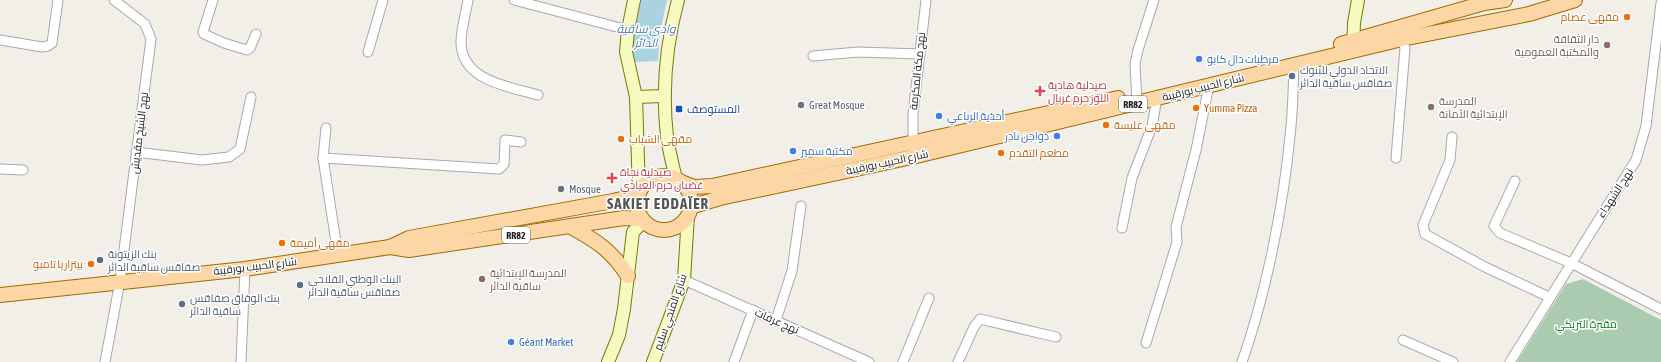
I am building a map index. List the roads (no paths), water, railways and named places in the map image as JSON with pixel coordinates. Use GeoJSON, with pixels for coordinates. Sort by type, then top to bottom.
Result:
{"type":"FeatureCollection","features":[{"type":"Feature","properties":{"kind":"main road"},"geometry":{"type":"LineString","coordinates":[[608,362],[619,335],[624,309],[633,232],[643,220],[637,207],[639,194],[636,97],[626,52],[628,30],[634,0]]}},
{"type":"Feature","properties":{"kind":"main road"},"geometry":{"type":"LineString","coordinates":[[678,0],[672,21],[664,96],[667,138],[678,181],[690,196],[689,211]]}},
{"type":"Feature","properties":{"kind":"main road"},"geometry":{"type":"LineString","coordinates":[[1353,46],[1355,8],[1358,0]]}},
{"type":"Feature","properties":{"kind":"main road","name":"شارع الحبيب بورقيبة"},"geometry":{"type":"LineString","coordinates":[[0,294],[245,269],[390,247],[409,238],[613,202],[639,194],[646,183],[658,177],[670,177],[694,187],[712,186],[913,142],[1137,98],[1157,98],[1294,66],[1484,3],[1505,0]]}},
{"type":"Feature","properties":{"kind":"main road","name":"شارع الحبيب بورقيبة"},"geometry":{"type":"LineString","coordinates":[[390,247],[410,250],[624,218],[643,220],[654,228],[668,230],[680,225],[689,211],[720,198],[912,157],[1137,98],[1353,46],[1402,39],[1529,14],[1575,0]]}},
{"type":"Feature","properties":{"kind":"main road"},"geometry":{"type":"LineString","coordinates":[[636,97],[664,96]]}},
{"type":"Feature","properties":{"kind":"main road","name":"شارع المنجي سليم"},"geometry":{"type":"LineString","coordinates":[[653,362],[684,280],[689,211]]}},
{"type":"Feature","properties":{"kind":"main road"},"geometry":{"type":"LineString","coordinates":[[571,227],[590,237],[609,251],[618,259],[628,276]]}},
{"type":"Feature","properties":{"kind":"street"},"geometry":{"type":"LineString","coordinates":[[0,40],[42,48],[48,46],[52,42],[58,0]]}},
{"type":"Feature","properties":{"kind":"street","name":"نهج الشيخ مقديش"},"geometry":{"type":"LineString","coordinates":[[105,362],[120,281],[151,39],[144,24],[114,0]]}},
{"type":"Feature","properties":{"kind":"street"},"geometry":{"type":"LineString","coordinates":[[213,0],[203,32],[204,34],[224,43],[247,50],[250,48],[256,34]]}},
{"type":"Feature","properties":{"kind":"street"},"geometry":{"type":"LineString","coordinates":[[368,52],[383,0]]}},
{"type":"Feature","properties":{"kind":"street"},"geometry":{"type":"LineString","coordinates":[[468,0],[461,43],[465,58],[474,72],[490,81],[538,95]]}},
{"type":"Feature","properties":{"kind":"street"},"geometry":{"type":"LineString","coordinates":[[514,0],[628,30]]}},
{"type":"Feature","properties":{"kind":"street","name":"نهج مكة المكرمة"},"geometry":{"type":"LineString","coordinates":[[912,157],[913,114],[926,0]]}},
{"type":"Feature","properties":{"kind":"street"},"geometry":{"type":"LineString","coordinates":[[1137,98],[1135,64],[1154,0]]}},
{"type":"Feature","properties":{"kind":"street","name":"نهج الشهداء"},"geometry":{"type":"LineString","coordinates":[[1510,362],[1638,154],[1646,126],[1661,3]]}},
{"type":"Feature","properties":{"kind":"street"},"geometry":{"type":"LineString","coordinates":[[1396,158],[1405,48],[1402,39]]}},
{"type":"Feature","properties":{"kind":"street"},"geometry":{"type":"LineString","coordinates":[[813,56],[858,52],[920,54]]}},
{"type":"Feature","properties":{"kind":"street"},"geometry":{"type":"LineString","coordinates":[[1242,362],[1267,272],[1282,201],[1290,135],[1294,66]]}},
{"type":"Feature","properties":{"kind":"street"},"geometry":{"type":"LineString","coordinates":[[1146,343],[1177,242],[1176,227],[1196,150],[1209,85]]}},
{"type":"Feature","properties":{"kind":"street"},"geometry":{"type":"LineString","coordinates":[[136,152],[202,160],[229,157],[240,149],[251,97]]}},
{"type":"Feature","properties":{"kind":"street"},"geometry":{"type":"LineString","coordinates":[[1122,228],[1132,178],[1152,126],[1157,98]]}},
{"type":"Feature","properties":{"kind":"street"},"geometry":{"type":"LineString","coordinates":[[326,128],[323,158],[338,255]]}},
{"type":"Feature","properties":{"kind":"street"},"geometry":{"type":"LineString","coordinates":[[1452,137],[1450,160],[1423,226],[1425,234],[1485,267],[1549,298]]}},
{"type":"Feature","properties":{"kind":"street"},"geometry":{"type":"LineString","coordinates":[[323,158],[499,169],[504,164],[505,140],[521,142]]}},
{"type":"Feature","properties":{"kind":"street"},"geometry":{"type":"LineString","coordinates":[[0,170],[23,170]]}},
{"type":"Feature","properties":{"kind":"street"},"geometry":{"type":"LineString","coordinates":[[1515,181],[1494,226],[1500,233],[1570,263],[1661,309]]}},
{"type":"Feature","properties":{"kind":"street"},"geometry":{"type":"LineString","coordinates":[[776,320],[792,271],[801,206]]}},
{"type":"Feature","properties":{"kind":"street"},"geometry":{"type":"LineString","coordinates":[[241,362],[245,269]]}},
{"type":"Feature","properties":{"kind":"street","name":"نهج عرفات"},"geometry":{"type":"LineString","coordinates":[[684,280],[776,320],[850,359],[869,362]]}},
{"type":"Feature","properties":{"kind":"street"},"geometry":{"type":"LineString","coordinates":[[903,362],[929,298]]}},
{"type":"Feature","properties":{"kind":"street"},"geometry":{"type":"LineString","coordinates":[[734,362],[753,310]]}},
{"type":"Feature","properties":{"kind":"street"},"geometry":{"type":"LineString","coordinates":[[958,362],[974,327],[980,319],[1056,337]]}},
{"type":"Feature","properties":{"kind":"street"},"geometry":{"type":"LineString","coordinates":[[1403,340],[1453,362]]}},
{"type":"Feature","properties":{"kind":"water","name":"وادي ساقية الدائر"},"geometry":{"type":"Polygon","coordinates":[[[641,0],[667,0],[660,32],[658,61],[633,62],[633,37],[641,0]]]}},
{"type":"Feature","properties":{"kind":"place","name":"مقهى عصام"},"geometry":{"type":"Point","coordinates":[1627,17]}},
{"type":"Feature","properties":{"kind":"place","name":"دار الثقافة والمكتبة العمومية"},"geometry":{"type":"Point","coordinates":[1607,45]}},
{"type":"Feature","properties":{"kind":"place","name":"مرطبات دال كابو"},"geometry":{"type":"Point","coordinates":[1199,59]}},
{"type":"Feature","properties":{"kind":"place","name":"الاتحاد الدولي للبنوك صفاقس ساقية الدائر"},"geometry":{"type":"Point","coordinates":[1292,76]}},
{"type":"Feature","properties":{"kind":"place","name":"صيدلية هادية اللوز حرم غربال"},"geometry":{"type":"Point","coordinates":[1040,91]}},
{"type":"Feature","properties":{"kind":"place","name":"Great Mosque"},"geometry":{"type":"Point","coordinates":[801,105]}},
{"type":"Feature","properties":{"kind":"place","name":"المدرسة الإبتدائية الأمانة"},"geometry":{"type":"Point","coordinates":[1431,107]}},
{"type":"Feature","properties":{"kind":"place","name":"Yumma Pizza"},"geometry":{"type":"Point","coordinates":[1196,108]}},
{"type":"Feature","properties":{"kind":"place","name":"المستوصف"},"geometry":{"type":"Point","coordinates":[679,109]}},
{"type":"Feature","properties":{"kind":"place","name":"أحذية الرباعي"},"geometry":{"type":"Point","coordinates":[939,116]}},
{"type":"Feature","properties":{"kind":"place","name":"مقهى عليسة"},"geometry":{"type":"Point","coordinates":[1106,125]}},
{"type":"Feature","properties":{"kind":"place","name":"دواجن نادر"},"geometry":{"type":"Point","coordinates":[1057,136]}},
{"type":"Feature","properties":{"kind":"place","name":"مقهى الشباب"},"geometry":{"type":"Point","coordinates":[621,139]}},
{"type":"Feature","properties":{"kind":"place","name":"مكتبة سمير"},"geometry":{"type":"Point","coordinates":[793,151]}},
{"type":"Feature","properties":{"kind":"place","name":"مطعم التقدم"},"geometry":{"type":"Point","coordinates":[1001,153]}},
{"type":"Feature","properties":{"kind":"place","name":"صيدلية نجاة غضبان حرم العيادي"},"geometry":{"type":"Point","coordinates":[612,178]}},
{"type":"Feature","properties":{"kind":"place","name":"Mosque"},"geometry":{"type":"Point","coordinates":[561,189]}},
{"type":"Feature","properties":{"kind":"place","name":"مقهى أميمة"},"geometry":{"type":"Point","coordinates":[282,243]}},
{"type":"Feature","properties":{"kind":"place","name":"بنك الزيتونة صفاقس ساقية الدائر"},"geometry":{"type":"Point","coordinates":[100,260]}},
{"type":"Feature","properties":{"kind":"place","name":"بيتزاريا تامبو"},"geometry":{"type":"Point","coordinates":[91,264]}},
{"type":"Feature","properties":{"kind":"place","name":"المدرسة الإبتدائية ساقية الدائر"},"geometry":{"type":"Point","coordinates":[482,279]}},
{"type":"Feature","properties":{"kind":"place","name":"البنك الوطني الفلاحي صفاقس ساقية الدائر"},"geometry":{"type":"Point","coordinates":[300,285]}},
{"type":"Feature","properties":{"kind":"place","name":"بنك الوفاق صفاقس ساقية الدائر"},"geometry":{"type":"Point","coordinates":[182,304]}},
{"type":"Feature","properties":{"kind":"place","name":"Géant Market"},"geometry":{"type":"Point","coordinates":[511,342]}},
{"type":"Feature","properties":{"kind":"district","name":"SAKIET EDDAÏER"},"geometry":{"type":"Point","coordinates":[658,204]}},
{"type":"Feature","properties":{"kind":"park label","name":"مقبرة التريكي"},"geometry":{"type":"Point","coordinates":[1586,324]}}]}
